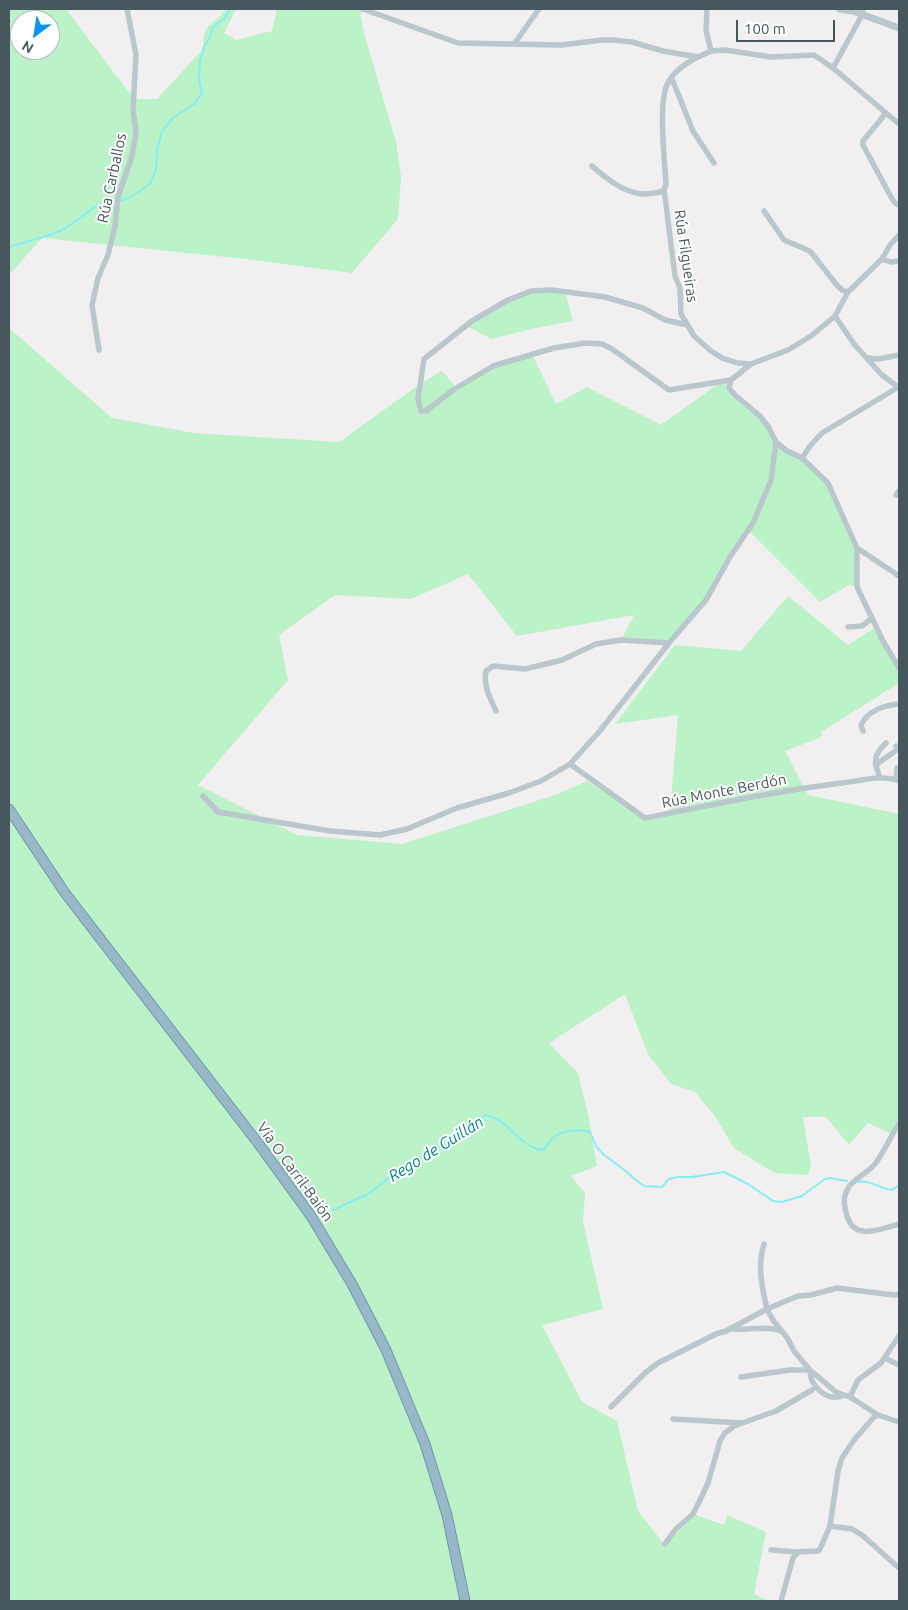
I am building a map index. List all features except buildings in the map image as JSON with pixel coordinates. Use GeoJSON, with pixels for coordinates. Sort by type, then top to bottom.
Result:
{"type":"FeatureCollection","features":[{"type":"Feature","properties":{"kind":"highway","name":"Vía O Carril-Baión"},"geometry":{"type":"LineString","coordinates":[[9,809],[65,894],[270,1159],[310,1216],[352,1284],[386,1350],[425,1444],[447,1515],[465,1601]]}},
{"type":"Feature","properties":{"kind":"street","name":"Rúa Carballos"},"geometry":{"type":"LineString","coordinates":[[99,350],[92,305],[98,278],[108,255],[118,197],[132,156],[136,132],[133,110],[136,55],[127,9]]}},
{"type":"Feature","properties":{"kind":"street"},"geometry":{"type":"LineString","coordinates":[[363,9],[458,43],[562,45],[614,40],[632,42],[662,51],[698,58]]}},
{"type":"Feature","properties":{"kind":"street"},"geometry":{"type":"LineString","coordinates":[[514,44],[539,9]]}},
{"type":"Feature","properties":{"kind":"street"},"geometry":{"type":"LineString","coordinates":[[706,9],[706,30],[711,51],[725,50],[771,57],[814,55],[833,68],[899,124]]}},
{"type":"Feature","properties":{"kind":"street"},"geometry":{"type":"LineString","coordinates":[[839,9],[863,12],[899,28]]}},
{"type":"Feature","properties":{"kind":"street"},"geometry":{"type":"LineString","coordinates":[[833,68],[863,12]]}},
{"type":"Feature","properties":{"kind":"street","name":"Rúa Filgueiras"},"geometry":{"type":"LineString","coordinates":[[686,325],[681,314],[680,288],[675,276],[664,189],[666,185],[663,104],[667,86],[680,68],[711,51]]}},
{"type":"Feature","properties":{"kind":"street"},"geometry":{"type":"LineString","coordinates":[[672,79],[693,131],[714,163]]}},
{"type":"Feature","properties":{"kind":"street"},"geometry":{"type":"LineString","coordinates":[[886,113],[863,141],[863,145],[891,196],[896,204],[899,204]]}},
{"type":"Feature","properties":{"kind":"street","name":"Rúa Filgueiras"},"geometry":{"type":"LineString","coordinates":[[592,166],[608,181],[626,189],[642,194],[661,192],[664,189]]}},
{"type":"Feature","properties":{"kind":"street"},"geometry":{"type":"LineString","coordinates":[[764,211],[784,240],[810,251],[836,284],[842,290],[848,292]]}},
{"type":"Feature","properties":{"kind":"street"},"geometry":{"type":"LineString","coordinates":[[751,364],[738,363],[722,358],[694,336],[686,325],[665,320],[643,308],[605,297],[552,290],[531,290],[508,300],[472,321],[424,359],[418,399],[421,411],[426,411],[453,390],[493,366],[554,348],[585,343],[602,344],[612,349],[669,390],[731,380],[751,364],[788,350],[811,336],[834,316],[848,292],[882,259],[890,245],[899,235]]}},
{"type":"Feature","properties":{"kind":"street"},"geometry":{"type":"LineString","coordinates":[[882,259],[891,262],[899,261]]}},
{"type":"Feature","properties":{"kind":"street"},"geometry":{"type":"LineString","coordinates":[[802,458],[822,433],[898,388],[881,374],[854,344],[834,316]]}},
{"type":"Feature","properties":{"kind":"street"},"geometry":{"type":"LineString","coordinates":[[868,358],[878,359],[899,354]]}},
{"type":"Feature","properties":{"kind":"street"},"geometry":{"type":"LineString","coordinates":[[731,380],[728,388],[760,416],[776,442],[787,452],[802,458],[828,483],[857,548],[857,587],[883,641],[899,668]]}},
{"type":"Feature","properties":{"kind":"street"},"geometry":{"type":"LineString","coordinates":[[203,796],[218,812],[330,831],[380,835],[407,829],[457,808],[509,793],[541,781],[570,764],[599,732],[706,600],[730,557],[753,523],[770,480],[776,442]]}},
{"type":"Feature","properties":{"kind":"street"},"geometry":{"type":"LineString","coordinates":[[857,548],[899,576]]}},
{"type":"Feature","properties":{"kind":"street"},"geometry":{"type":"LineString","coordinates":[[848,627],[862,626],[872,618]]}},
{"type":"Feature","properties":{"kind":"street"},"geometry":{"type":"LineString","coordinates":[[496,711],[484,679],[486,670],[493,666],[525,669],[562,660],[596,644],[621,640],[670,643]]}},
{"type":"Feature","properties":{"kind":"street"},"geometry":{"type":"LineString","coordinates":[[863,731],[862,722],[866,717],[889,705],[899,704]]}},
{"type":"Feature","properties":{"kind":"street"},"geometry":{"type":"LineString","coordinates":[[880,778],[875,761],[877,754],[886,743]]}},
{"type":"Feature","properties":{"kind":"street"},"geometry":{"type":"LineString","coordinates":[[876,766],[883,758],[896,751],[896,746]]}},
{"type":"Feature","properties":{"kind":"street","name":"Rúa Monte Berdón"},"geometry":{"type":"LineString","coordinates":[[570,764],[645,818],[762,794],[880,778],[898,780]]}},
{"type":"Feature","properties":{"kind":"street"},"geometry":{"type":"LineString","coordinates":[[897,768],[898,780]]}},
{"type":"Feature","properties":{"kind":"street"},"geometry":{"type":"LineString","coordinates":[[899,1124],[876,1163],[850,1184],[843,1199],[850,1225],[858,1231],[864,1232],[899,1224]]}},
{"type":"Feature","properties":{"kind":"street"},"geometry":{"type":"LineString","coordinates":[[764,1244],[761,1252],[760,1271],[767,1310],[783,1332],[798,1358],[836,1392],[847,1396],[878,1415],[899,1422]]}},
{"type":"Feature","properties":{"kind":"street"},"geometry":{"type":"LineString","coordinates":[[611,1408],[645,1373],[658,1363],[798,1296],[811,1295],[837,1288],[899,1294]]}},
{"type":"Feature","properties":{"kind":"street"},"geometry":{"type":"LineString","coordinates":[[730,1329],[765,1328],[783,1332]]}},
{"type":"Feature","properties":{"kind":"street"},"geometry":{"type":"LineString","coordinates":[[847,1396],[858,1380],[885,1358],[899,1336]]}},
{"type":"Feature","properties":{"kind":"street"},"geometry":{"type":"LineString","coordinates":[[885,1358],[899,1366]]}},
{"type":"Feature","properties":{"kind":"street"},"geometry":{"type":"LineString","coordinates":[[741,1377],[810,1370]]}},
{"type":"Feature","properties":{"kind":"street"},"geometry":{"type":"LineString","coordinates":[[810,1370],[813,1388],[834,1397],[847,1396]]}},
{"type":"Feature","properties":{"kind":"street"},"geometry":{"type":"LineString","coordinates":[[665,1544],[675,1530],[693,1514],[708,1483],[720,1441],[725,1433],[734,1426],[776,1411],[823,1382]]}},
{"type":"Feature","properties":{"kind":"street"},"geometry":{"type":"LineString","coordinates":[[771,1550],[798,1552],[818,1551],[820,1549],[830,1526],[838,1470],[842,1458],[854,1440],[874,1417],[878,1415]]}},
{"type":"Feature","properties":{"kind":"street"},"geometry":{"type":"LineString","coordinates":[[673,1419],[742,1423]]}},
{"type":"Feature","properties":{"kind":"street"},"geometry":{"type":"LineString","coordinates":[[830,1526],[852,1529],[862,1535],[899,1568]]}},
{"type":"Feature","properties":{"kind":"street"},"geometry":{"type":"LineString","coordinates":[[781,1601],[793,1558],[798,1552]]}},
{"type":"Feature","properties":{"kind":"green space"},"geometry":{"type":"Polygon","coordinates":[[[9,9],[66,9],[134,99],[157,99],[204,48],[204,34],[225,9],[236,9],[224,33],[236,40],[272,31],[277,9],[365,9],[360,14],[364,33],[396,142],[401,177],[398,219],[352,273],[246,259],[42,238],[9,275],[9,9]]]}},
{"type":"Feature","properties":{"kind":"green space"},"geometry":{"type":"Polygon","coordinates":[[[544,290],[565,291],[573,321],[491,339],[469,327],[481,314],[491,309],[514,299],[544,290]]]}},
{"type":"Feature","properties":{"kind":"green space"},"geometry":{"type":"Polygon","coordinates":[[[9,328],[112,418],[194,433],[339,442],[420,384],[442,371],[457,388],[493,366],[533,356],[556,404],[587,387],[661,425],[722,381],[760,416],[776,442],[802,458],[828,483],[857,548],[857,587],[849,585],[820,602],[748,530],[706,600],[669,643],[621,640],[634,615],[517,636],[468,574],[411,599],[335,595],[279,635],[288,680],[198,785],[297,835],[402,844],[555,795],[587,781],[645,818],[670,813],[678,715],[615,724],[675,645],[741,651],[788,596],[848,645],[876,627],[899,668],[899,683],[821,732],[822,737],[785,751],[808,795],[899,814],[899,1126],[892,1134],[868,1123],[849,1145],[826,1117],[803,1117],[811,1166],[808,1175],[775,1173],[734,1148],[715,1116],[695,1092],[671,1084],[648,1054],[625,994],[549,1043],[578,1073],[588,1114],[597,1166],[571,1176],[585,1193],[583,1222],[603,1309],[542,1325],[582,1402],[617,1421],[638,1511],[673,1555],[665,1544],[696,1515],[724,1525],[727,1515],[766,1532],[754,1594],[769,1601],[9,1601],[9,328]]]}},
{"type":"Feature","properties":{"kind":"waterway"},"geometry":{"type":"LineString","coordinates":[[121,201],[131,197],[150,184],[156,170],[157,150],[162,131],[173,118],[194,104],[202,93],[199,80],[200,61],[204,47],[213,27],[224,19],[230,9]]}},
{"type":"Feature","properties":{"kind":"waterway"},"geometry":{"type":"LineString","coordinates":[[9,247],[62,230],[108,198]]}},
{"type":"Feature","properties":{"kind":"waterway","name":"Rego de Guillán"},"geometry":{"type":"LineString","coordinates":[[333,1210],[370,1193],[402,1167],[425,1155],[485,1115],[501,1122],[528,1144],[543,1150],[553,1138],[562,1133],[577,1130],[590,1132],[596,1146],[603,1154],[644,1186],[662,1187],[669,1179],[724,1172],[748,1184],[773,1201],[782,1202],[802,1196],[825,1179],[847,1181]]}},
{"type":"Feature","properties":{"kind":"waterway","name":"Rego de Guillán"},"geometry":{"type":"LineString","coordinates":[[858,1182],[862,1181],[892,1190],[899,1185]]}}]}
